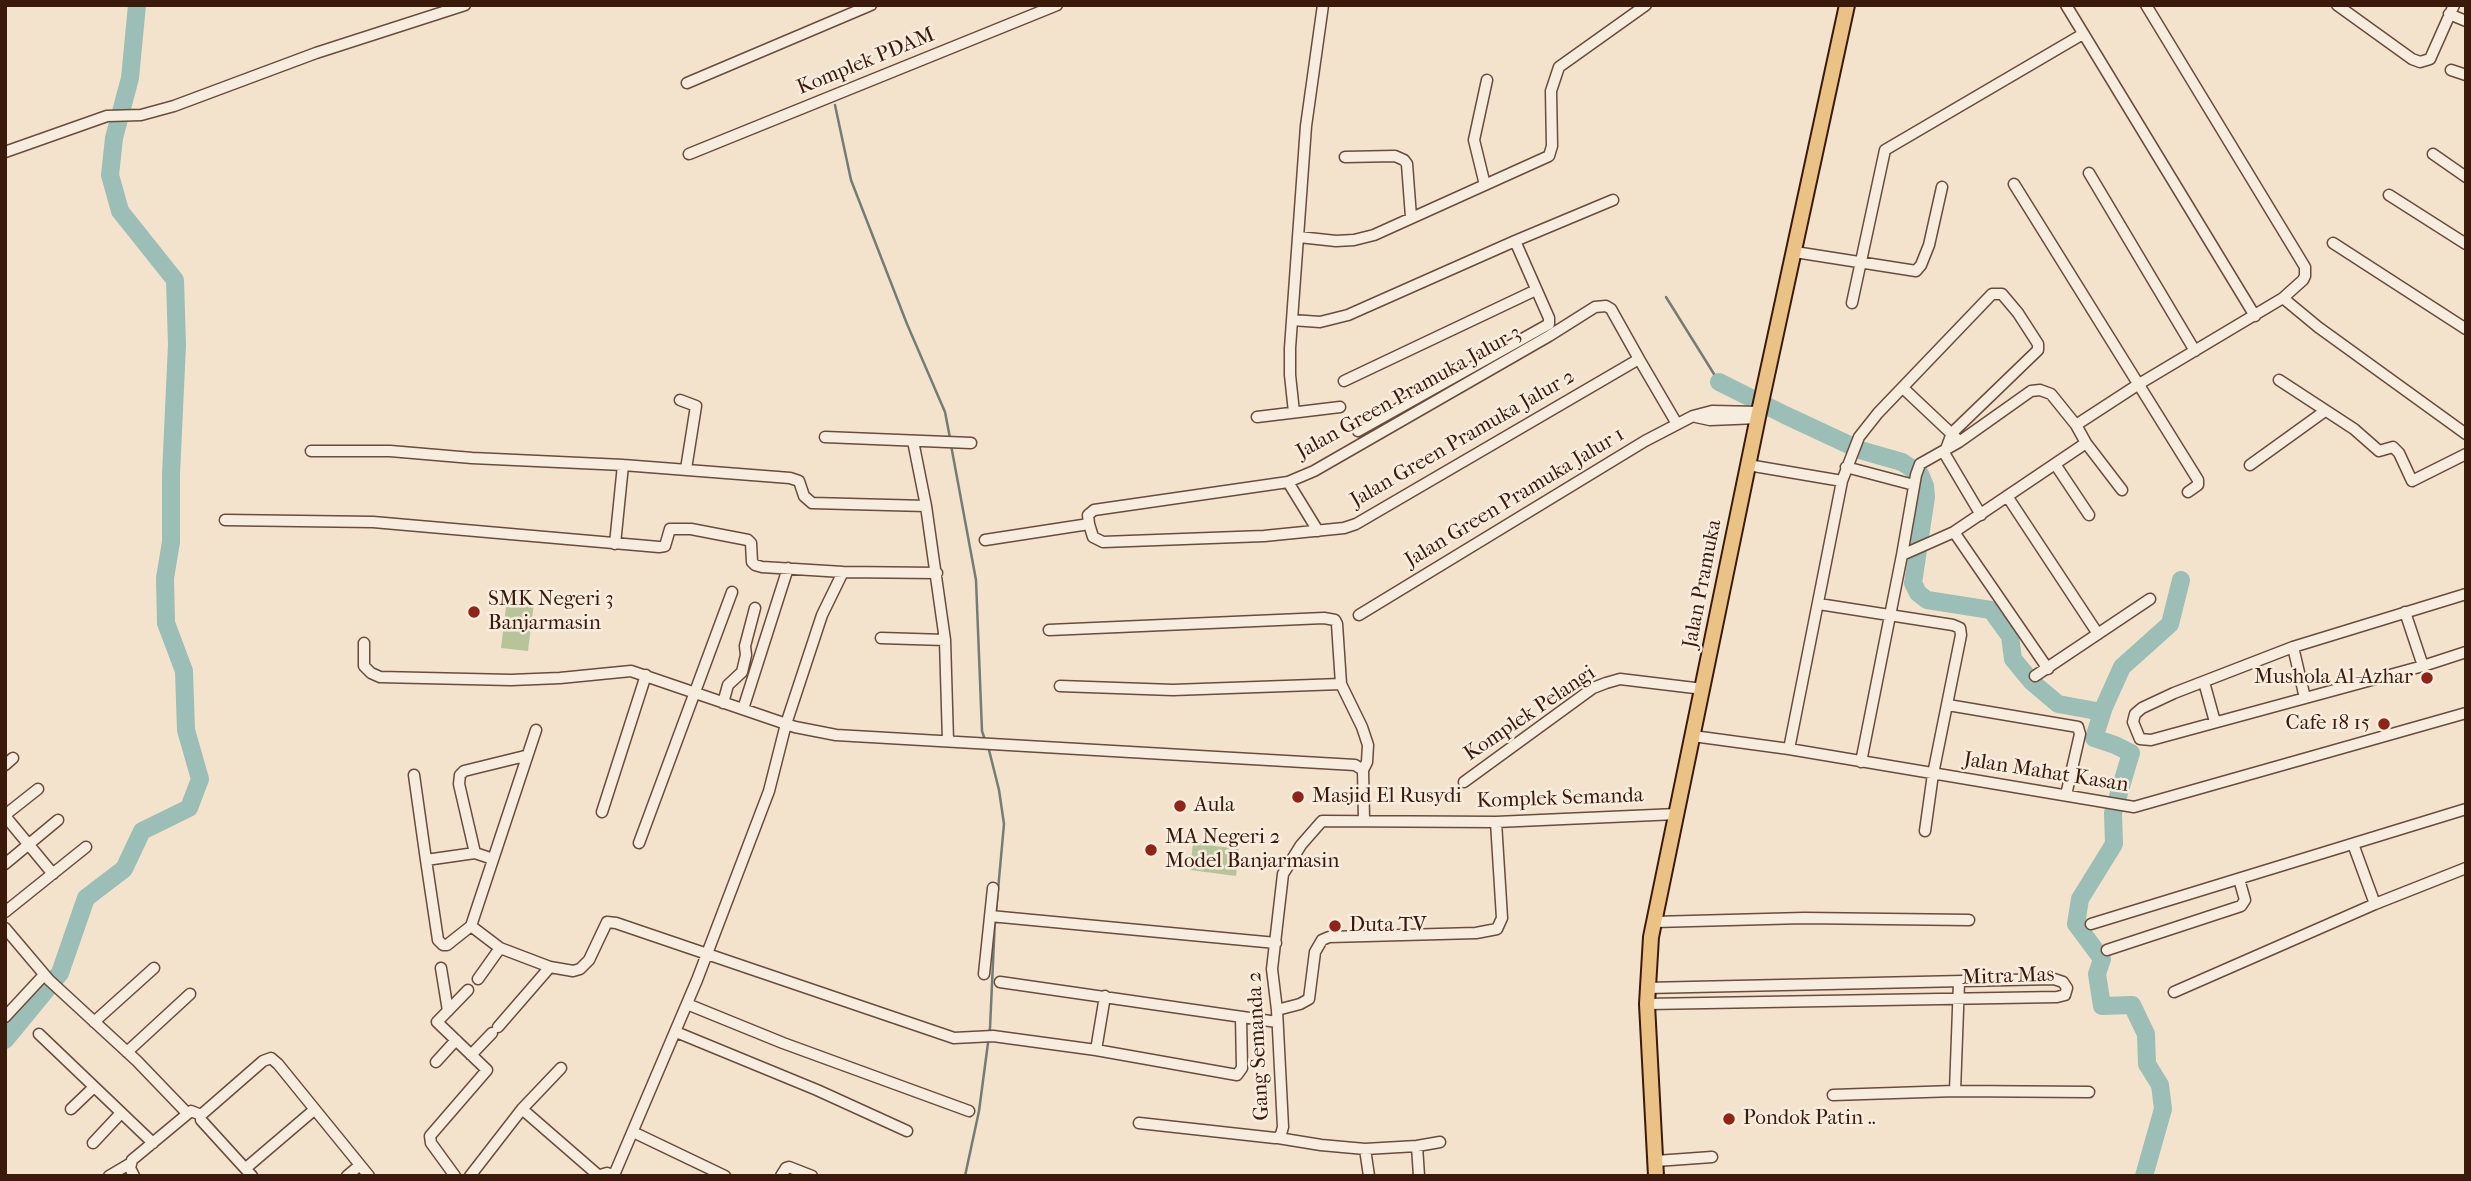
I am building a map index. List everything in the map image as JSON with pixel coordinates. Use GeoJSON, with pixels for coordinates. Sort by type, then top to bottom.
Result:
{"type":"FeatureCollection","features":[{"type":"Feature","properties":{"kind":"main road","name":"Jalan Pramuka"},"geometry":{"type":"LineString","coordinates":[[1656,1169],[1646,988],[1654,922],[1748,465],[1847,5]]}},
{"type":"Feature","properties":{"kind":"street"},"geometry":{"type":"LineString","coordinates":[[5,152],[107,116],[141,115],[174,106],[316,53],[465,5]]}},
{"type":"Feature","properties":{"kind":"street"},"geometry":{"type":"LineString","coordinates":[[687,83],[871,5]]}},
{"type":"Feature","properties":{"kind":"street","name":"Komplek PDAM"},"geometry":{"type":"LineString","coordinates":[[689,154],[1057,5]]}},
{"type":"Feature","properties":{"kind":"street"},"geometry":{"type":"LineString","coordinates":[[1294,412],[1290,375],[1292,320],[1306,126],[1323,5]]}},
{"type":"Feature","properties":{"kind":"street"},"geometry":{"type":"LineString","coordinates":[[1299,237],[1336,241],[1360,239],[1549,156],[1552,146],[1551,91],[1559,67],[1646,5]]}},
{"type":"Feature","properties":{"kind":"street"},"geometry":{"type":"LineString","coordinates":[[2066,5],[2255,316]]}},
{"type":"Feature","properties":{"kind":"street"},"geometry":{"type":"LineString","coordinates":[[2076,425],[2139,384],[2255,316],[2283,298],[2303,280],[2305,267],[2146,5]]}},
{"type":"Feature","properties":{"kind":"street"},"geometry":{"type":"LineString","coordinates":[[2337,5],[2420,62],[2430,59],[2451,10],[2466,20]]}},
{"type":"Feature","properties":{"kind":"street"},"geometry":{"type":"LineString","coordinates":[[1852,303],[1885,150],[2083,34]]}},
{"type":"Feature","properties":{"kind":"street"},"geometry":{"type":"LineString","coordinates":[[2451,70],[2466,75]]}},
{"type":"Feature","properties":{"kind":"street"},"geometry":{"type":"LineString","coordinates":[[1485,185],[1474,140],[1487,80]]}},
{"type":"Feature","properties":{"kind":"street"},"geometry":{"type":"LineString","coordinates":[[2433,154],[2466,177]]}},
{"type":"Feature","properties":{"kind":"street"},"geometry":{"type":"LineString","coordinates":[[1345,157],[1395,156],[1404,160],[1407,164],[1411,217]]}},
{"type":"Feature","properties":{"kind":"street"},"geometry":{"type":"LineString","coordinates":[[2089,173],[2195,351]]}},
{"type":"Feature","properties":{"kind":"street"},"geometry":{"type":"LineString","coordinates":[[2014,184],[2198,480],[2198,485],[2188,492]]}},
{"type":"Feature","properties":{"kind":"street"},"geometry":{"type":"LineString","coordinates":[[1795,253],[1861,261],[1912,271],[1919,269],[1929,245],[1942,187]]}},
{"type":"Feature","properties":{"kind":"street"},"geometry":{"type":"LineString","coordinates":[[2389,195],[2466,244]]}},
{"type":"Feature","properties":{"kind":"street"},"geometry":{"type":"LineString","coordinates":[[1292,320],[1320,322],[1348,316],[1613,200]]}},
{"type":"Feature","properties":{"kind":"street"},"geometry":{"type":"LineString","coordinates":[[1358,431],[1546,326],[1549,318],[1515,241]]}},
{"type":"Feature","properties":{"kind":"street"},"geometry":{"type":"LineString","coordinates":[[2333,243],[2466,329]]}},
{"type":"Feature","properties":{"kind":"street"},"geometry":{"type":"LineString","coordinates":[[1344,381],[1536,290]]}},
{"type":"Feature","properties":{"kind":"street"},"geometry":{"type":"LineString","coordinates":[[1789,749],[1842,481],[1850,456],[1859,437],[1903,388],[1992,294],[2002,294],[2038,344],[2038,350],[1952,433],[1944,450]]}},
{"type":"Feature","properties":{"kind":"street"},"geometry":{"type":"LineString","coordinates":[[2283,298],[2318,327],[2466,434]]}},
{"type":"Feature","properties":{"kind":"street","name":"Jalan Green Pramuka Jalur 3"},"geometry":{"type":"LineString","coordinates":[[1089,524],[1088,515],[1094,510],[1288,482],[1340,457],[1595,307],[1606,306],[1611,309],[1639,359]]}},
{"type":"Feature","properties":{"kind":"street"},"geometry":{"type":"LineString","coordinates":[[1639,359],[1677,424]]}},
{"type":"Feature","properties":{"kind":"street","name":"Jalan Green Pramuka Jalur 2"},"geometry":{"type":"LineString","coordinates":[[1089,524],[1093,537],[1103,542],[1264,536],[1331,531],[1356,524],[1639,359]]}},
{"type":"Feature","properties":{"kind":"street"},"geometry":{"type":"LineString","coordinates":[[2278,380],[2354,429],[2379,450],[2389,447],[2396,450],[2412,481],[2466,454]]}},
{"type":"Feature","properties":{"kind":"street"},"geometry":{"type":"LineString","coordinates":[[1903,388],[1959,442]]}},
{"type":"Feature","properties":{"kind":"street"},"geometry":{"type":"LineString","coordinates":[[1861,762],[1890,616],[1912,551],[1916,476],[1925,460],[1959,442],[2036,390],[2051,394],[2122,490]]}},
{"type":"Feature","properties":{"kind":"street"},"geometry":{"type":"LineString","coordinates":[[680,400],[696,405],[687,469]]}},
{"type":"Feature","properties":{"kind":"street"},"geometry":{"type":"LineString","coordinates":[[1257,417],[1340,407]]}},
{"type":"Feature","properties":{"kind":"street","name":"Jalan Green Pramuka Jalur 1"},"geometry":{"type":"LineString","coordinates":[[1359,615],[1677,424],[1712,411],[1760,408]]}},
{"type":"Feature","properties":{"kind":"street"},"geometry":{"type":"LineString","coordinates":[[2250,465],[2325,411]]}},
{"type":"Feature","properties":{"kind":"street"},"geometry":{"type":"LineString","coordinates":[[825,437],[971,443]]}},
{"type":"Feature","properties":{"kind":"street"},"geometry":{"type":"LineString","coordinates":[[913,441],[937,573],[945,640],[948,741]]}},
{"type":"Feature","properties":{"kind":"street"},"geometry":{"type":"LineString","coordinates":[[1912,551],[1954,532],[2086,443]]}},
{"type":"Feature","properties":{"kind":"street"},"geometry":{"type":"LineString","coordinates":[[311,452],[360,449],[790,478],[799,481],[807,500],[822,505],[926,506]]}},
{"type":"Feature","properties":{"kind":"street"},"geometry":{"type":"LineString","coordinates":[[1944,450],[1981,515]]}},
{"type":"Feature","properties":{"kind":"street"},"geometry":{"type":"LineString","coordinates":[[2055,464],[2088,515]]}},
{"type":"Feature","properties":{"kind":"street"},"geometry":{"type":"LineString","coordinates":[[615,544],[624,465]]}},
{"type":"Feature","properties":{"kind":"street"},"geometry":{"type":"LineString","coordinates":[[1748,465],[1842,481]]}},
{"type":"Feature","properties":{"kind":"street"},"geometry":{"type":"LineString","coordinates":[[1846,467],[1916,476]]}},
{"type":"Feature","properties":{"kind":"street"},"geometry":{"type":"LineString","coordinates":[[1288,482],[1318,531]]}},
{"type":"Feature","properties":{"kind":"street"},"geometry":{"type":"LineString","coordinates":[[2007,496],[2098,634]]}},
{"type":"Feature","properties":{"kind":"street"},"geometry":{"type":"LineString","coordinates":[[225,520],[373,522],[663,547],[670,529],[691,529],[748,540],[755,565],[843,572],[937,573]]}},
{"type":"Feature","properties":{"kind":"street"},"geometry":{"type":"LineString","coordinates":[[985,540],[1089,524]]}},
{"type":"Feature","properties":{"kind":"street"},"geometry":{"type":"LineString","coordinates":[[1954,532],[2048,669]]}},
{"type":"Feature","properties":{"kind":"street"},"geometry":{"type":"LineString","coordinates":[[743,709],[788,568]]}},
{"type":"Feature","properties":{"kind":"street"},"geometry":{"type":"LineString","coordinates":[[522,1109],[598,1175],[607,1173],[614,1176],[707,955],[769,791],[786,724],[822,615],[843,572]]}},
{"type":"Feature","properties":{"kind":"street"},"geometry":{"type":"LineString","coordinates":[[639,842],[732,592]]}},
{"type":"Feature","properties":{"kind":"street"},"geometry":{"type":"LineString","coordinates":[[2466,594],[2293,648],[2204,682],[2142,708],[2135,714],[2133,722],[2137,735],[2145,740],[2423,666],[2466,652]]}},
{"type":"Feature","properties":{"kind":"street"},"geometry":{"type":"LineString","coordinates":[[2035,676],[2150,598]]}},
{"type":"Feature","properties":{"kind":"street"},"geometry":{"type":"LineString","coordinates":[[1819,604],[1960,628],[1961,635],[1933,774],[1925,831]]}},
{"type":"Feature","properties":{"kind":"street"},"geometry":{"type":"LineString","coordinates":[[723,703],[728,685],[742,672],[745,645],[755,608]]}},
{"type":"Feature","properties":{"kind":"street"},"geometry":{"type":"LineString","coordinates":[[2405,612],[2423,666]]}},
{"type":"Feature","properties":{"kind":"street"},"geometry":{"type":"LineString","coordinates":[[1049,630],[1330,618],[1337,624],[1341,684],[1362,727],[1367,745],[1367,762],[1363,770],[1364,820]]}},
{"type":"Feature","properties":{"kind":"street"},"geometry":{"type":"LineString","coordinates":[[881,638],[945,640]]}},
{"type":"Feature","properties":{"kind":"street"},"geometry":{"type":"LineString","coordinates":[[364,643],[365,666],[380,677],[511,680],[622,671],[646,675],[786,724],[836,735],[1317,761],[1355,765],[1363,770]]}},
{"type":"Feature","properties":{"kind":"street"},"geometry":{"type":"LineString","coordinates":[[2293,648],[2305,698]]}},
{"type":"Feature","properties":{"kind":"street"},"geometry":{"type":"LineString","coordinates":[[603,812],[646,675]]}},
{"type":"Feature","properties":{"kind":"street","name":"Komplek Pelangi"},"geometry":{"type":"LineString","coordinates":[[1464,782],[1594,688],[1606,683],[1620,679],[1703,689]]}},
{"type":"Feature","properties":{"kind":"street"},"geometry":{"type":"LineString","coordinates":[[2204,682],[2215,722]]}},
{"type":"Feature","properties":{"kind":"street"},"geometry":{"type":"LineString","coordinates":[[1060,686],[1173,690],[1341,684]]}},
{"type":"Feature","properties":{"kind":"street"},"geometry":{"type":"LineString","coordinates":[[1948,705],[2078,727],[2080,734],[2066,795]]}},
{"type":"Feature","properties":{"kind":"street","name":"Jalan Mahat Kasan"},"geometry":{"type":"LineString","coordinates":[[1693,736],[1789,749],[2134,807],[2466,713]]}},
{"type":"Feature","properties":{"kind":"street"},"geometry":{"type":"LineString","coordinates":[[414,775],[438,940],[447,945],[471,926],[536,730]]}},
{"type":"Feature","properties":{"kind":"street"},"geometry":{"type":"LineString","coordinates":[[475,853],[459,784],[460,775],[464,771],[526,756]]}},
{"type":"Feature","properties":{"kind":"street"},"geometry":{"type":"LineString","coordinates":[[38,789],[5,816],[53,874]]}},
{"type":"Feature","properties":{"kind":"street"},"geometry":{"type":"LineString","coordinates":[[2091,924],[2466,809]]}},
{"type":"Feature","properties":{"kind":"street","name":"Komplek Semanda"},"geometry":{"type":"LineString","coordinates":[[1319,824],[1331,820],[1496,822],[1677,814]]}},
{"type":"Feature","properties":{"kind":"street"},"geometry":{"type":"LineString","coordinates":[[5,864],[58,820]]}},
{"type":"Feature","properties":{"kind":"street"},"geometry":{"type":"LineString","coordinates":[[1277,1010],[1309,999],[1315,952],[1322,940],[1329,937],[1476,933],[1497,929],[1502,918],[1496,822]]}},
{"type":"Feature","properties":{"kind":"street","name":"Gang Semanda 2"},"geometry":{"type":"LineString","coordinates":[[1139,1123],[1278,1138],[1283,1127],[1277,1010],[1272,969],[1283,874],[1319,824]]}},
{"type":"Feature","properties":{"kind":"street"},"geometry":{"type":"LineString","coordinates":[[2353,844],[2375,904]]}},
{"type":"Feature","properties":{"kind":"street"},"geometry":{"type":"LineString","coordinates":[[5,912],[86,847]]}},
{"type":"Feature","properties":{"kind":"street"},"geometry":{"type":"LineString","coordinates":[[426,860],[475,853],[494,859]]}},
{"type":"Feature","properties":{"kind":"street"},"geometry":{"type":"LineString","coordinates":[[2174,992],[2375,904],[2466,868]]}},
{"type":"Feature","properties":{"kind":"street"},"geometry":{"type":"LineString","coordinates":[[2107,950],[2241,906],[2245,900],[2239,879]]}},
{"type":"Feature","properties":{"kind":"street"},"geometry":{"type":"LineString","coordinates":[[984,974],[995,916],[993,888]]}},
{"type":"Feature","properties":{"kind":"street"},"geometry":{"type":"LineString","coordinates":[[995,916],[1276,943]]}},
{"type":"Feature","properties":{"kind":"street"},"geometry":{"type":"LineString","coordinates":[[1654,922],[1804,918],[1969,920]]}},
{"type":"Feature","properties":{"kind":"street"},"geometry":{"type":"LineString","coordinates":[[471,926],[500,948],[550,967],[573,971],[584,967],[604,925],[610,922],[954,1038],[989,1036],[1096,1050],[1237,1075],[1242,1068],[1241,1017]]}},
{"type":"Feature","properties":{"kind":"street"},"geometry":{"type":"LineString","coordinates":[[5,928],[46,977],[127,1052],[186,1112]]}},
{"type":"Feature","properties":{"kind":"street"},"geometry":{"type":"LineString","coordinates":[[478,979],[500,948]]}},
{"type":"Feature","properties":{"kind":"street"},"geometry":{"type":"LineString","coordinates":[[471,1055],[550,967]]}},
{"type":"Feature","properties":{"kind":"street"},"geometry":{"type":"LineString","coordinates":[[94,1022],[154,968]]}},
{"type":"Feature","properties":{"kind":"street"},"geometry":{"type":"LineString","coordinates":[[441,968],[447,1011]]}},
{"type":"Feature","properties":{"kind":"street"},"geometry":{"type":"LineString","coordinates":[[8,1008],[46,977]]}},
{"type":"Feature","properties":{"kind":"street","name":"Mitra Mas"},"geometry":{"type":"LineString","coordinates":[[1646,988],[2054,979],[2063,982],[2067,988],[2065,995],[2057,997],[1647,1004]]}},
{"type":"Feature","properties":{"kind":"street"},"geometry":{"type":"LineString","coordinates":[[1000,982],[1277,1022]]}},
{"type":"Feature","properties":{"kind":"street"},"geometry":{"type":"LineString","coordinates":[[1955,1091],[1959,982]]}},
{"type":"Feature","properties":{"kind":"street"},"geometry":{"type":"LineString","coordinates":[[1831,985],[1831,1000]]}},
{"type":"Feature","properties":{"kind":"street"},"geometry":{"type":"LineString","coordinates":[[455,1176],[431,1143],[430,1136],[487,1070],[437,1021],[468,990]]}},
{"type":"Feature","properties":{"kind":"street"},"geometry":{"type":"LineString","coordinates":[[127,1052],[190,994]]}},
{"type":"Feature","properties":{"kind":"street"},"geometry":{"type":"LineString","coordinates":[[1096,1050],[1105,996]]}},
{"type":"Feature","properties":{"kind":"street"},"geometry":{"type":"LineString","coordinates":[[687,1004],[783,1043],[969,1111]]}},
{"type":"Feature","properties":{"kind":"street"},"geometry":{"type":"LineString","coordinates":[[676,1032],[817,1090],[907,1131]]}},
{"type":"Feature","properties":{"kind":"street"},"geometry":{"type":"LineString","coordinates":[[39,1034],[153,1143]]}},
{"type":"Feature","properties":{"kind":"street"},"geometry":{"type":"LineString","coordinates":[[436,1062],[456,1040]]}},
{"type":"Feature","properties":{"kind":"street"},"geometry":{"type":"LineString","coordinates":[[201,1115],[268,1058],[278,1064],[369,1176]]}},
{"type":"Feature","properties":{"kind":"street"},"geometry":{"type":"LineString","coordinates":[[470,1176],[522,1109],[561,1068]]}},
{"type":"Feature","properties":{"kind":"street"},"geometry":{"type":"LineString","coordinates":[[71,1110],[94,1087]]}},
{"type":"Feature","properties":{"kind":"street"},"geometry":{"type":"LineString","coordinates":[[1833,1095],[1955,1091],[2089,1092]]}},
{"type":"Feature","properties":{"kind":"street"},"geometry":{"type":"LineString","coordinates":[[201,1115],[201,1120],[249,1172],[314,1110]]}},
{"type":"Feature","properties":{"kind":"street"},"geometry":{"type":"LineString","coordinates":[[109,1176],[131,1163],[186,1112],[193,1111],[201,1115]]}},
{"type":"Feature","properties":{"kind":"street"},"geometry":{"type":"LineString","coordinates":[[93,1143],[121,1113]]}},
{"type":"Feature","properties":{"kind":"street"},"geometry":{"type":"LineString","coordinates":[[633,1132],[725,1176]]}},
{"type":"Feature","properties":{"kind":"street"},"geometry":{"type":"LineString","coordinates":[[1278,1138],[1365,1149],[1440,1142]]}},
{"type":"Feature","properties":{"kind":"street"},"geometry":{"type":"LineString","coordinates":[[1418,1146],[1419,1176]]}},
{"type":"Feature","properties":{"kind":"street"},"geometry":{"type":"LineString","coordinates":[[1365,1149],[1369,1176]]}},
{"type":"Feature","properties":{"kind":"street"},"geometry":{"type":"LineString","coordinates":[[1656,1169],[1712,1157]]}},
{"type":"Feature","properties":{"kind":"street"},"geometry":{"type":"LineString","coordinates":[[131,1163],[134,1176]]}},
{"type":"Feature","properties":{"kind":"street"},"geometry":{"type":"LineString","coordinates":[[347,1176],[360,1165]]}},
{"type":"Feature","properties":{"kind":"street"},"geometry":{"type":"LineString","coordinates":[[781,1176],[789,1167],[812,1176]]}},
{"type":"Feature","properties":{"kind":"green space"},"geometry":{"type":"Polygon","coordinates":[[[507,599],[534,603],[528,651],[501,648],[507,599]]]}},
{"type":"Feature","properties":{"kind":"green space"},"geometry":{"type":"Polygon","coordinates":[[[1193,843],[1239,849],[1236,876],[1190,870],[1193,843]]]}},
{"type":"Feature","properties":{"kind":"waterway"},"geometry":{"type":"LineString","coordinates":[[5,1040],[60,973],[86,898],[124,869],[142,831],[189,808],[200,779],[186,730],[184,671],[166,623],[165,578],[171,542],[177,345],[175,280],[120,211],[110,175],[114,138],[130,78],[137,5]]}},
{"type":"Feature","properties":{"kind":"waterway"},"geometry":{"type":"LineString","coordinates":[[835,105],[851,180],[907,324],[945,412],[950,438]]}},
{"type":"Feature","properties":{"kind":"waterway"},"geometry":{"type":"LineString","coordinates":[[1666,297],[1719,382]]}},
{"type":"Feature","properties":{"kind":"waterway"},"geometry":{"type":"LineString","coordinates":[[1719,382],[1860,450],[1902,462],[1920,474],[1926,497],[1913,583],[1918,593],[1927,600],[1991,610],[2010,636],[2013,659],[2032,682],[2058,704],[2102,712]]}},
{"type":"Feature","properties":{"kind":"waterway"},"geometry":{"type":"LineString","coordinates":[[951,445],[976,580],[982,731],[985,740]]}},
{"type":"Feature","properties":{"kind":"waterway"},"geometry":{"type":"LineString","coordinates":[[2144,1176],[2163,1109],[2160,1085],[2147,1064],[2146,1034],[2132,1005],[2102,1006],[2097,974],[2102,959],[2076,924],[2080,899],[2114,844],[2113,813],[2131,753],[2094,738],[2122,667],[2170,624],[2181,580]]}},
{"type":"Feature","properties":{"kind":"waterway"},"geometry":{"type":"LineString","coordinates":[[988,746],[1004,824],[996,912]]}},
{"type":"Feature","properties":{"kind":"waterway"},"geometry":{"type":"LineString","coordinates":[[965,1176],[979,1111],[990,1028],[995,919]]}},
{"type":"Feature","properties":{"kind":"place","name":"SMK Negeri 3 Banjarmasin"},"geometry":{"type":"Point","coordinates":[474,612]}},
{"type":"Feature","properties":{"kind":"place","name":"Mushola Al-Azhar"},"geometry":{"type":"Point","coordinates":[2427,678]}},
{"type":"Feature","properties":{"kind":"place","name":"Cafe 18 15"},"geometry":{"type":"Point","coordinates":[2384,724]}},
{"type":"Feature","properties":{"kind":"place","name":"Masjid El Rusydi"},"geometry":{"type":"Point","coordinates":[1298,797]}},
{"type":"Feature","properties":{"kind":"place","name":"Aula"},"geometry":{"type":"Point","coordinates":[1180,806]}},
{"type":"Feature","properties":{"kind":"place","name":"MA Negeri 2 Model Banjarmasin"},"geometry":{"type":"Point","coordinates":[1151,850]}},
{"type":"Feature","properties":{"kind":"place","name":"Duta TV"},"geometry":{"type":"Point","coordinates":[1335,926]}},
{"type":"Feature","properties":{"kind":"place","name":"Pondok Patin .."},"geometry":{"type":"Point","coordinates":[1729,1119]}}]}
